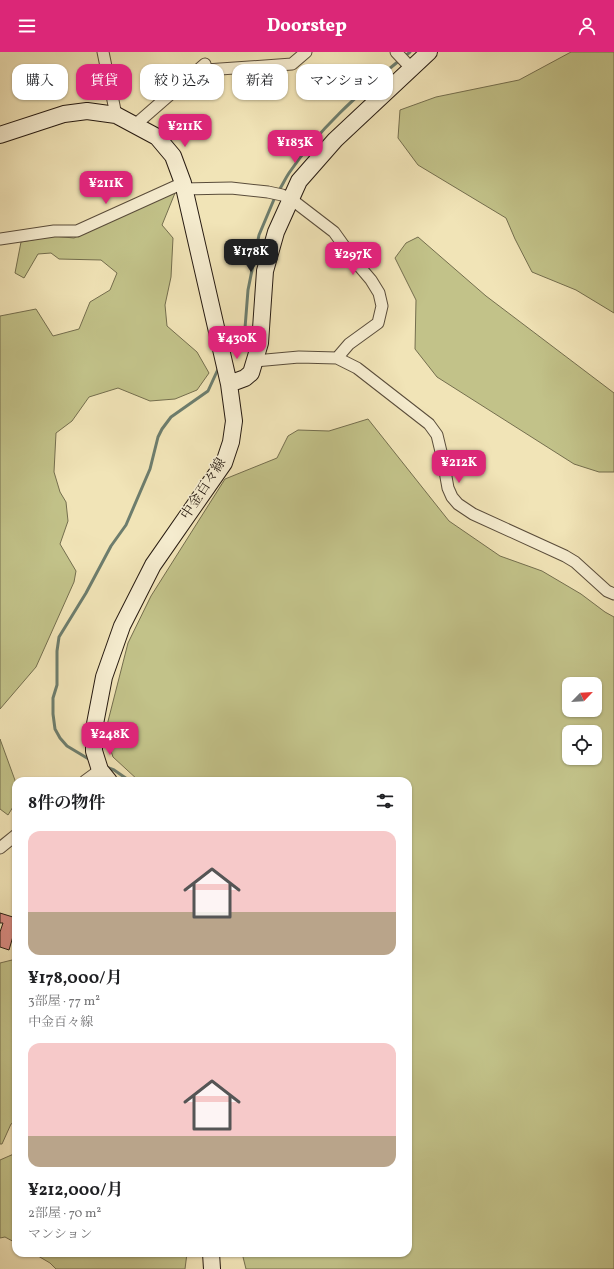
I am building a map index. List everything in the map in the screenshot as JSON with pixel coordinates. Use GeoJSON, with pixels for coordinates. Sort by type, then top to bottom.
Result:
{"type":"FeatureCollection","features":[{"type":"Feature","properties":{"kind":"main road"},"geometry":{"type":"LineString","coordinates":[[228,379],[245,378],[251,373],[255,361],[260,343],[265,271],[287,197],[327,148],[410,67],[429,52]]}},
{"type":"Feature","properties":{"kind":"main road","name":"中金百々線"},"geometry":{"type":"LineString","coordinates":[[0,135],[64,114],[87,111],[116,115],[157,137],[173,156],[183,186],[228,379],[234,421],[231,442],[224,463],[153,565],[122,626],[104,677],[94,729],[94,750],[104,776]]}},
{"type":"Feature","properties":{"kind":"main road"},"geometry":{"type":"LineString","coordinates":[[211,1257],[212,1269]]}},
{"type":"Feature","properties":{"kind":"street"},"geometry":{"type":"LineString","coordinates":[[103,52],[116,115]]}},
{"type":"Feature","properties":{"kind":"street"},"geometry":{"type":"LineString","coordinates":[[135,126],[205,64],[206,70],[292,64],[306,52]]}},
{"type":"Feature","properties":{"kind":"street"},"geometry":{"type":"LineString","coordinates":[[397,53],[410,67]]}},
{"type":"Feature","properties":{"kind":"street"},"geometry":{"type":"LineString","coordinates":[[0,239],[54,231],[77,231],[183,186],[231,188],[268,192],[287,197],[334,232],[354,260],[371,280],[379,293],[382,306],[378,323],[350,344],[337,358]]}},
{"type":"Feature","properties":{"kind":"street"},"geometry":{"type":"LineString","coordinates":[[255,361],[299,357],[337,358],[357,368],[429,424],[437,435],[448,488],[452,497],[458,504],[473,514],[576,562],[607,591],[614,594]]}},
{"type":"Feature","properties":{"kind":"street"},"geometry":{"type":"LineString","coordinates":[[0,848],[12,838]]}},
{"type":"Feature","properties":{"kind":"green space"},"geometry":{"type":"Polygon","coordinates":[[[571,52],[614,52],[614,313],[576,290],[532,272],[506,218],[418,165],[398,138],[400,110],[436,97],[519,80],[571,52]]]}},
{"type":"Feature","properties":{"kind":"green space"},"geometry":{"type":"Polygon","coordinates":[[[175,193],[162,225],[173,238],[171,277],[165,305],[167,326],[197,352],[209,373],[197,390],[175,399],[150,401],[118,388],[89,397],[72,421],[56,433],[54,472],[60,492],[66,502],[68,521],[60,544],[76,571],[74,582],[36,667],[0,709],[0,316],[36,309],[53,336],[79,329],[90,302],[110,290],[117,273],[101,260],[59,259],[51,253],[38,254],[24,278],[15,273],[21,242],[53,236],[74,238],[157,198],[175,193]]]}},
{"type":"Feature","properties":{"kind":"green space"},"geometry":{"type":"Polygon","coordinates":[[[418,237],[486,296],[614,393],[614,472],[599,472],[574,464],[437,377],[415,349],[416,300],[395,258],[406,243],[418,237]]]}},
{"type":"Feature","properties":{"kind":"green space"},"geometry":{"type":"Polygon","coordinates":[[[368,419],[449,521],[500,556],[542,571],[581,594],[614,617],[614,1269],[246,1269],[243,1257],[412,1257],[412,777],[135,777],[113,757],[105,733],[128,643],[151,596],[225,479],[277,458],[288,436],[298,430],[329,431],[368,419]]]}},
{"type":"Feature","properties":{"kind":"green space"},"geometry":{"type":"Polygon","coordinates":[[[0,739],[14,777],[12,777],[12,808],[8,815],[0,809],[0,739]]]}},
{"type":"Feature","properties":{"kind":"green space"},"geometry":{"type":"Polygon","coordinates":[[[12,960],[12,1123],[2,1144],[0,1144],[0,963],[12,960]]]}},
{"type":"Feature","properties":{"kind":"green space"},"geometry":{"type":"Polygon","coordinates":[[[12,1155],[12,1241],[5,1237],[0,1238],[0,1160],[12,1155]]]}},
{"type":"Feature","properties":{"kind":"green space"},"geometry":{"type":"Polygon","coordinates":[[[40,1257],[186,1257],[185,1269],[56,1269],[50,1263],[40,1257]]]}},
{"type":"Feature","properties":{"kind":"building"},"geometry":{"type":"Polygon","coordinates":[[[0,913],[12,917],[12,940],[9,950],[0,947],[0,932],[3,923],[0,923],[0,913]]]}},
{"type":"Feature","properties":{"kind":"waterway"},"geometry":{"type":"LineString","coordinates":[[404,57],[410,52]]}},
{"type":"Feature","properties":{"kind":"waterway"},"geometry":{"type":"LineString","coordinates":[[278,192],[289,173],[326,127],[354,99],[400,60]]}},
{"type":"Feature","properties":{"kind":"waterway"},"geometry":{"type":"LineString","coordinates":[[227,352],[239,332],[245,328],[248,290],[259,235],[275,197]]}},
{"type":"Feature","properties":{"kind":"waterway"},"geometry":{"type":"LineString","coordinates":[[92,761],[67,746],[55,729],[53,698],[57,685],[57,651],[59,637],[86,593],[111,546],[126,525],[150,469],[158,437],[162,429],[171,417],[208,391],[219,367]]}},
{"type":"Feature","properties":{"kind":"waterway"},"geometry":{"type":"LineString","coordinates":[[106,767],[114,770],[124,777]]}}]}
